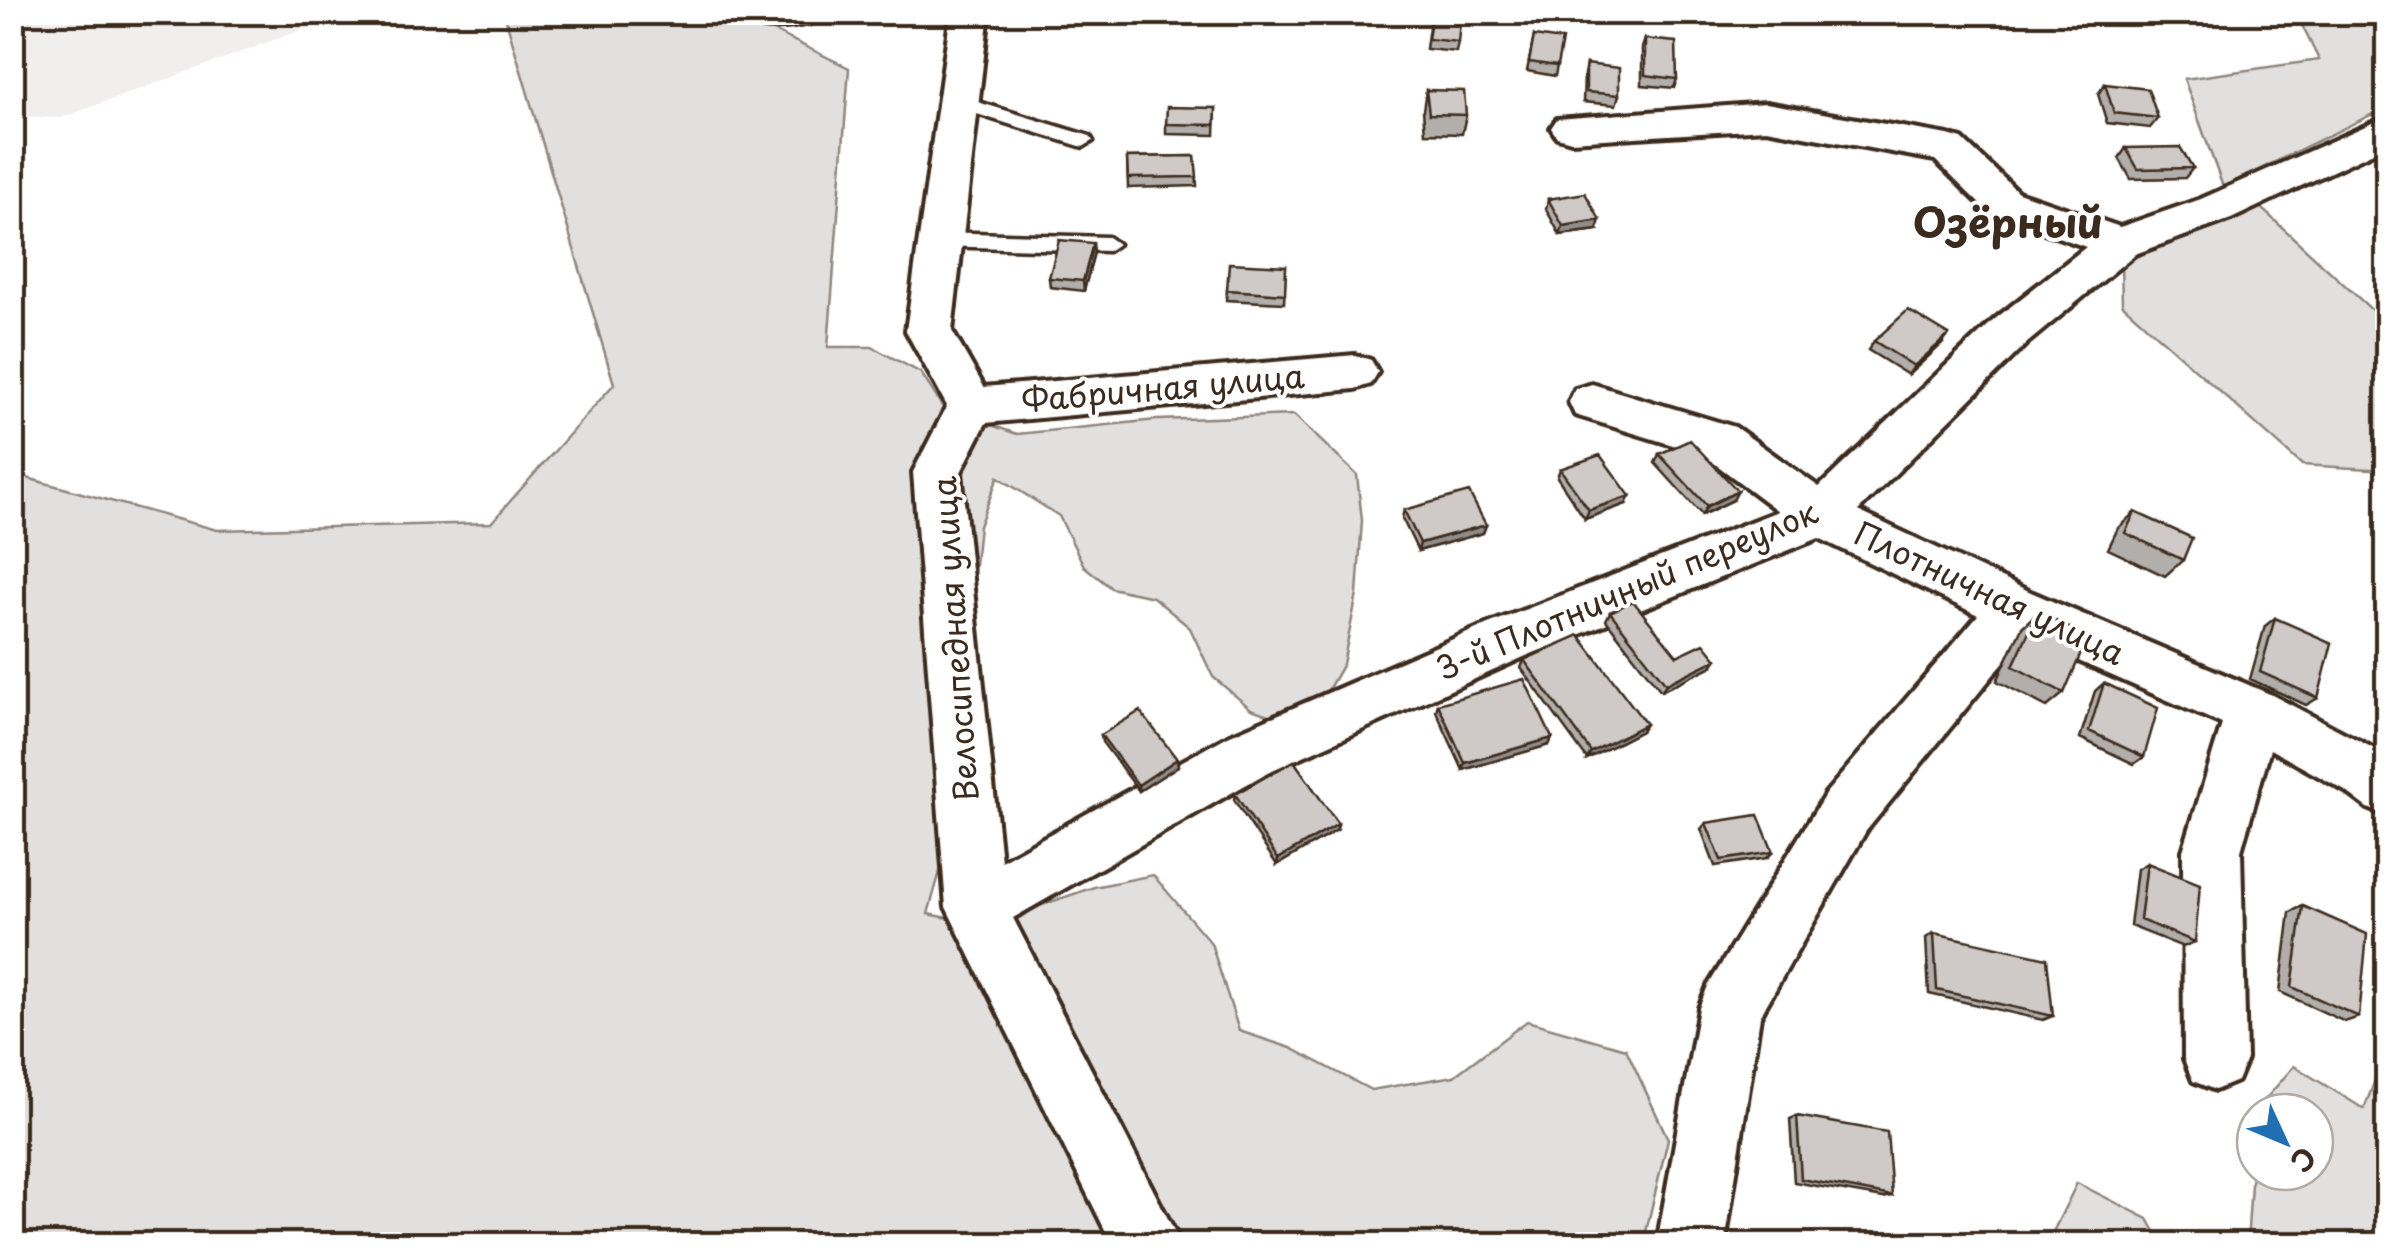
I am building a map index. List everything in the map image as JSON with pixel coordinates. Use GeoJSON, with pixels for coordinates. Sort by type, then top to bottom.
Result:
{"type":"FeatureCollection","features":[{"type":"Feature","properties":{"kind":"street"},"geometry":{"type":"LineString","coordinates":[[752,12],[764,16],[808,12]]}},
{"type":"Feature","properties":{"kind":"street"},"geometry":{"type":"LineString","coordinates":[[970,12],[929,331],[971,406]]}},
{"type":"Feature","properties":{"kind":"street"},"geometry":{"type":"LineString","coordinates":[[1571,128],[1766,116],[1948,149],[2002,202],[2120,243]]}},
{"type":"Feature","properties":{"kind":"street","name":"3-й Плотничный переулок"},"geometry":{"type":"LineString","coordinates":[[976,906],[1248,754],[1507,640],[1821,516],[2011,331],[2120,243],[2216,209],[2388,130]]}},
{"type":"Feature","properties":{"kind":"street","name":"Фабричная улица"},"geometry":{"type":"LineString","coordinates":[[971,406],[1356,372]]}},
{"type":"Feature","properties":{"kind":"street","name":"Плотничная улица"},"geometry":{"type":"LineString","coordinates":[[1592,402],[1718,440],[1821,516],[2015,609],[2253,712],[2367,774],[2388,790]]}},
{"type":"Feature","properties":{"kind":"street","name":"Велосипедная улица"},"geometry":{"type":"LineString","coordinates":[[971,406],[937,472],[976,906],[1147,1244]]}},
{"type":"Feature","properties":{"kind":"street"},"geometry":{"type":"LineString","coordinates":[[1691,1244],[1730,1008],[1846,812],[2015,609]]}},
{"type":"Feature","properties":{"kind":"street"},"geometry":{"type":"LineString","coordinates":[[2215,1059],[2212,851],[2253,712]]}},
{"type":"Feature","properties":{"kind":"lane"},"geometry":{"type":"LineString","coordinates":[[958,102],[1083,140]]}},
{"type":"Feature","properties":{"kind":"lane"},"geometry":{"type":"LineString","coordinates":[[940,239],[1108,244]]}},
{"type":"Feature","properties":{"kind":"shaded area"},"geometry":{"type":"Polygon","coordinates":[[[13,12],[348,13],[61,118],[13,116],[13,12]]]}},
{"type":"Feature","properties":{"kind":"shaded area"},"geometry":{"type":"Polygon","coordinates":[[[504,13],[737,13],[849,68],[828,347],[872,347],[921,373],[944,409],[1017,434],[1157,420],[1294,415],[1357,475],[1362,520],[1357,594],[1343,664],[1306,728],[1251,709],[1213,677],[1190,628],[1153,597],[1111,588],[1084,566],[1059,516],[998,477],[979,526],[945,854],[928,914],[985,925],[1094,887],[1153,875],[1211,943],[1239,1031],[1291,1048],[1371,1090],[1454,1076],[1527,1021],[1626,1049],[1668,1139],[1643,1244],[13,1244],[12,474],[217,530],[491,523],[614,384],[504,13]]]}},
{"type":"Feature","properties":{"kind":"shaded area"},"geometry":{"type":"Polygon","coordinates":[[[2296,13],[2387,13],[2387,112],[2371,115],[2223,187],[2184,79],[2319,60],[2296,13]]]}},
{"type":"Feature","properties":{"kind":"shaded area"},"geometry":{"type":"Polygon","coordinates":[[[2259,206],[2387,324],[2387,470],[2302,465],[2122,304],[2121,261],[2259,206]]]}},
{"type":"Feature","properties":{"kind":"shaded area"},"geometry":{"type":"Polygon","coordinates":[[[2387,1049],[2387,1244],[2247,1244],[2250,1192],[2335,1192],[2335,1092],[2272,1092],[2294,1066],[2364,1109],[2387,1049]]]}},
{"type":"Feature","properties":{"kind":"shaded area"},"geometry":{"type":"Polygon","coordinates":[[[2077,1183],[2148,1219],[2162,1244],[2056,1244],[2053,1232],[2077,1183]]]}},
{"type":"Feature","properties":{"kind":"building"},"geometry":{"type":"Polygon","coordinates":[[[1432,12],[1461,12],[1458,42],[1428,39],[1432,12]]]}},
{"type":"Feature","properties":{"kind":"building"},"geometry":{"type":"Polygon","coordinates":[[[1534,36],[1562,40],[1557,66],[1529,62],[1534,36]]]}},
{"type":"Feature","properties":{"kind":"building"},"geometry":{"type":"Polygon","coordinates":[[[1645,39],[1676,42],[1677,79],[1645,75],[1645,39]]]}},
{"type":"Feature","properties":{"kind":"building"},"geometry":{"type":"Polygon","coordinates":[[[1586,64],[1619,68],[1619,95],[1586,92],[1586,64]]]}},
{"type":"Feature","properties":{"kind":"building"},"geometry":{"type":"Polygon","coordinates":[[[2105,84],[2148,89],[2158,118],[2114,113],[2105,84]]]}},
{"type":"Feature","properties":{"kind":"building"},"geometry":{"type":"Polygon","coordinates":[[[1426,90],[1464,91],[1466,115],[1429,114],[1426,90]]]}},
{"type":"Feature","properties":{"kind":"building"},"geometry":{"type":"Polygon","coordinates":[[[1167,107],[1216,108],[1215,125],[1166,124],[1167,107]]]}},
{"type":"Feature","properties":{"kind":"building"},"geometry":{"type":"Polygon","coordinates":[[[2180,147],[2193,168],[2138,169],[2126,148],[2180,147]]]}},
{"type":"Feature","properties":{"kind":"building"},"geometry":{"type":"Polygon","coordinates":[[[1195,156],[1197,177],[1128,178],[1127,157],[1195,156]]]}},
{"type":"Feature","properties":{"kind":"building"},"geometry":{"type":"Polygon","coordinates":[[[1585,193],[1600,220],[1563,226],[1548,199],[1585,193]]]}},
{"type":"Feature","properties":{"kind":"building"},"geometry":{"type":"Polygon","coordinates":[[[1059,240],[1093,243],[1083,281],[1049,278],[1059,240]]]}},
{"type":"Feature","properties":{"kind":"building"},"geometry":{"type":"Polygon","coordinates":[[[1229,263],[1286,266],[1285,294],[1227,290],[1229,263]]]}},
{"type":"Feature","properties":{"kind":"building"},"geometry":{"type":"Polygon","coordinates":[[[1908,310],[1949,335],[1914,366],[1874,341],[1908,310]]]}},
{"type":"Feature","properties":{"kind":"building"},"geometry":{"type":"Polygon","coordinates":[[[1690,440],[1738,491],[1707,506],[1659,454],[1690,440]]]}},
{"type":"Feature","properties":{"kind":"building"},"geometry":{"type":"Polygon","coordinates":[[[1600,455],[1630,496],[1589,510],[1560,469],[1600,455]]]}},
{"type":"Feature","properties":{"kind":"building"},"geometry":{"type":"Polygon","coordinates":[[[1469,492],[1486,525],[1420,543],[1404,510],[1469,492]]]}},
{"type":"Feature","properties":{"kind":"building"},"geometry":{"type":"Polygon","coordinates":[[[2135,512],[2192,538],[2183,560],[2125,533],[2135,512]]]}},
{"type":"Feature","properties":{"kind":"building"},"geometry":{"type":"Polygon","coordinates":[[[1633,601],[1677,656],[1704,643],[1717,659],[1666,684],[1610,612],[1633,601]]]}},
{"type":"Feature","properties":{"kind":"building"},"geometry":{"type":"Polygon","coordinates":[[[2038,612],[2088,637],[2064,693],[2013,666],[2038,612]]]}},
{"type":"Feature","properties":{"kind":"building"},"geometry":{"type":"Polygon","coordinates":[[[2275,618],[2332,643],[2318,698],[2260,672],[2275,618]]]}},
{"type":"Feature","properties":{"kind":"building"},"geometry":{"type":"Polygon","coordinates":[[[1579,635],[1646,724],[1591,752],[1524,660],[1579,635]]]}},
{"type":"Feature","properties":{"kind":"building"},"geometry":{"type":"Polygon","coordinates":[[[1524,679],[1552,738],[1465,763],[1438,704],[1524,679]]]}},
{"type":"Feature","properties":{"kind":"building"},"geometry":{"type":"Polygon","coordinates":[[[2104,683],[2158,708],[2144,757],[2089,731],[2104,683]]]}},
{"type":"Feature","properties":{"kind":"building"},"geometry":{"type":"Polygon","coordinates":[[[1140,711],[1177,759],[1138,785],[1101,735],[1140,711]]]}},
{"type":"Feature","properties":{"kind":"building"},"geometry":{"type":"Polygon","coordinates":[[[1294,761],[1338,824],[1278,859],[1235,794],[1294,761]]]}},
{"type":"Feature","properties":{"kind":"building"},"geometry":{"type":"Polygon","coordinates":[[[1758,815],[1773,852],[1721,860],[1706,823],[1758,815]]]}},
{"type":"Feature","properties":{"kind":"building"},"geometry":{"type":"Polygon","coordinates":[[[2147,863],[2200,884],[2195,942],[2140,920],[2147,863]]]}},
{"type":"Feature","properties":{"kind":"building"},"geometry":{"type":"Polygon","coordinates":[[[2303,906],[2367,934],[2359,1017],[2292,987],[2303,906]]]}},
{"type":"Feature","properties":{"kind":"building"},"geometry":{"type":"Polygon","coordinates":[[[1934,933],[2047,958],[2053,1016],[1937,990],[1934,933]]]}},
{"type":"Feature","properties":{"kind":"building"},"geometry":{"type":"Polygon","coordinates":[[[1797,1116],[1887,1132],[1892,1196],[1801,1179],[1797,1116]]]}},
{"type":"Feature","properties":{"kind":"district","name":"Озёрный"},"geometry":{"type":"Point","coordinates":[2008,223]}}]}
